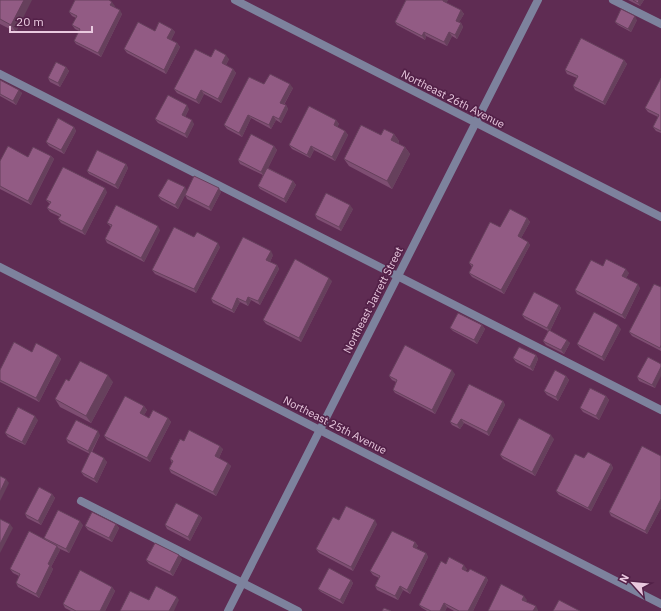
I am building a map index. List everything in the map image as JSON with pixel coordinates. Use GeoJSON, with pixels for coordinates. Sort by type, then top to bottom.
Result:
{"type":"FeatureCollection","features":[{"type":"Feature","properties":{"kind":"street","name":"Northeast 26th Avenue"},"geometry":{"type":"LineString","coordinates":[[235,0],[661,217]]}},
{"type":"Feature","properties":{"kind":"street","name":"Northeast Jarrett Street"},"geometry":{"type":"LineString","coordinates":[[228,611],[538,0]]}},
{"type":"Feature","properties":{"kind":"street"},"geometry":{"type":"LineString","coordinates":[[613,0],[661,24]]}},
{"type":"Feature","properties":{"kind":"street"},"geometry":{"type":"LineString","coordinates":[[0,74],[661,410]]}},
{"type":"Feature","properties":{"kind":"street","name":"Northeast 25th Avenue"},"geometry":{"type":"LineString","coordinates":[[0,267],[661,604]]}},
{"type":"Feature","properties":{"kind":"street"},"geometry":{"type":"LineString","coordinates":[[81,501],[298,611]]}},
{"type":"Feature","properties":{"kind":"building"},"geometry":{"type":"Polygon","coordinates":[[[0,0],[24,0],[11,25],[0,19],[0,0]]]}},
{"type":"Feature","properties":{"kind":"building"},"geometry":{"type":"Polygon","coordinates":[[[75,0],[109,0],[112,2],[110,5],[120,10],[98,53],[74,41],[80,29],[72,25],[77,16],[69,12],[75,0]]]}},
{"type":"Feature","properties":{"kind":"building"},"geometry":{"type":"Polygon","coordinates":[[[406,0],[443,0],[461,10],[456,21],[461,23],[455,35],[449,32],[444,42],[424,32],[422,36],[395,22],[406,0]]]}},
{"type":"Feature","properties":{"kind":"building"},"geometry":{"type":"Polygon","coordinates":[[[621,9],[635,16],[628,29],[615,22],[621,9]]]}},
{"type":"Feature","properties":{"kind":"building"},"geometry":{"type":"Polygon","coordinates":[[[138,22],[155,31],[159,22],[172,29],[167,38],[177,43],[164,70],[124,49],[138,22]]]}},
{"type":"Feature","properties":{"kind":"building"},"geometry":{"type":"Polygon","coordinates":[[[581,38],[624,60],[603,102],[573,86],[578,76],[565,70],[581,38]]]}},
{"type":"Feature","properties":{"kind":"building"},"geometry":{"type":"Polygon","coordinates":[[[195,49],[211,57],[215,49],[226,55],[222,63],[233,69],[218,99],[201,90],[196,100],[174,89],[195,49]]]}},
{"type":"Feature","properties":{"kind":"building"},"geometry":{"type":"Polygon","coordinates":[[[56,62],[66,67],[58,83],[48,78],[56,62]]]}},
{"type":"Feature","properties":{"kind":"building"},"geometry":{"type":"Polygon","coordinates":[[[270,74],[290,84],[280,103],[286,105],[279,119],[273,116],[269,125],[248,115],[239,133],[224,125],[249,77],[264,84],[270,74]]]}},
{"type":"Feature","properties":{"kind":"building"},"geometry":{"type":"Polygon","coordinates":[[[661,78],[661,131],[653,127],[659,115],[645,108],[661,78]]]}},
{"type":"Feature","properties":{"kind":"building"},"geometry":{"type":"Polygon","coordinates":[[[0,80],[19,90],[13,101],[0,94],[0,80]]]}},
{"type":"Feature","properties":{"kind":"building"},"geometry":{"type":"Polygon","coordinates":[[[168,95],[187,105],[182,115],[192,120],[185,134],[155,119],[168,95]]]}},
{"type":"Feature","properties":{"kind":"building"},"geometry":{"type":"Polygon","coordinates":[[[309,106],[336,120],[334,125],[345,131],[332,157],[311,146],[307,155],[289,145],[309,106]]]}},
{"type":"Feature","properties":{"kind":"building"},"geometry":{"type":"Polygon","coordinates":[[[58,118],[74,127],[61,150],[46,142],[58,118]]]}},
{"type":"Feature","properties":{"kind":"building"},"geometry":{"type":"Polygon","coordinates":[[[361,125],[381,135],[384,129],[394,134],[391,140],[405,147],[387,181],[344,159],[361,125]]]}},
{"type":"Feature","properties":{"kind":"building"},"geometry":{"type":"Polygon","coordinates":[[[251,134],[274,146],[261,172],[238,160],[251,134]]]}},
{"type":"Feature","properties":{"kind":"building"},"geometry":{"type":"Polygon","coordinates":[[[8,146],[28,157],[33,147],[51,156],[28,201],[0,186],[0,161],[8,146]]]}},
{"type":"Feature","properties":{"kind":"building"},"geometry":{"type":"Polygon","coordinates":[[[97,150],[126,164],[115,185],[87,171],[97,150]]]}},
{"type":"Feature","properties":{"kind":"building"},"geometry":{"type":"Polygon","coordinates":[[[63,167],[105,188],[82,231],[58,219],[61,215],[47,208],[51,202],[46,200],[63,167]]]}},
{"type":"Feature","properties":{"kind":"building"},"geometry":{"type":"Polygon","coordinates":[[[267,168],[293,181],[284,199],[258,186],[267,168]]]}},
{"type":"Feature","properties":{"kind":"building"},"geometry":{"type":"Polygon","coordinates":[[[194,176],[219,188],[209,207],[185,195],[194,176]]]}},
{"type":"Feature","properties":{"kind":"building"},"geometry":{"type":"Polygon","coordinates":[[[168,179],[185,187],[175,205],[158,196],[168,179]]]}},
{"type":"Feature","properties":{"kind":"building"},"geometry":{"type":"Polygon","coordinates":[[[326,193],[350,205],[339,227],[315,215],[326,193]]]}},
{"type":"Feature","properties":{"kind":"building"},"geometry":{"type":"Polygon","coordinates":[[[116,205],[158,226],[141,258],[105,239],[112,225],[107,223],[116,205]]]}},
{"type":"Feature","properties":{"kind":"building"},"geometry":{"type":"Polygon","coordinates":[[[510,209],[527,218],[518,236],[528,242],[501,290],[469,273],[473,265],[469,263],[490,222],[500,227],[510,209]]]}},
{"type":"Feature","properties":{"kind":"building"},"geometry":{"type":"Polygon","coordinates":[[[174,227],[194,237],[197,232],[218,243],[194,289],[152,270],[174,227]]]}},
{"type":"Feature","properties":{"kind":"building"},"geometry":{"type":"Polygon","coordinates":[[[243,237],[271,251],[266,260],[277,265],[258,301],[248,297],[246,302],[237,298],[232,310],[211,299],[243,237]]]}},
{"type":"Feature","properties":{"kind":"building"},"geometry":{"type":"Polygon","coordinates":[[[295,259],[329,278],[299,338],[263,320],[295,259]]]}},
{"type":"Feature","properties":{"kind":"building"},"geometry":{"type":"Polygon","coordinates":[[[606,259],[626,269],[622,276],[638,284],[622,315],[575,290],[591,260],[603,266],[606,259]]]}},
{"type":"Feature","properties":{"kind":"building"},"geometry":{"type":"Polygon","coordinates":[[[654,284],[661,287],[660,348],[629,332],[654,284]]]}},
{"type":"Feature","properties":{"kind":"building"},"geometry":{"type":"Polygon","coordinates":[[[534,292],[559,305],[547,328],[522,315],[534,292]]]}},
{"type":"Feature","properties":{"kind":"building"},"geometry":{"type":"Polygon","coordinates":[[[594,312],[618,325],[602,357],[577,344],[594,312]]]}},
{"type":"Feature","properties":{"kind":"building"},"geometry":{"type":"Polygon","coordinates":[[[458,313],[482,325],[474,340],[450,328],[458,313]]]}},
{"type":"Feature","properties":{"kind":"building"},"geometry":{"type":"Polygon","coordinates":[[[549,330],[567,340],[561,350],[543,341],[549,330]]]}},
{"type":"Feature","properties":{"kind":"building"},"geometry":{"type":"Polygon","coordinates":[[[14,342],[32,352],[36,343],[58,355],[36,398],[0,380],[0,370],[14,342]]]}},
{"type":"Feature","properties":{"kind":"building"},"geometry":{"type":"Polygon","coordinates":[[[405,345],[452,370],[432,410],[393,390],[397,380],[389,376],[405,345]]]}},
{"type":"Feature","properties":{"kind":"building"},"geometry":{"type":"Polygon","coordinates":[[[519,347],[536,355],[530,367],[513,358],[519,347]]]}},
{"type":"Feature","properties":{"kind":"building"},"geometry":{"type":"Polygon","coordinates":[[[648,357],[661,364],[652,385],[637,377],[648,357]]]}},
{"type":"Feature","properties":{"kind":"building"},"geometry":{"type":"Polygon","coordinates":[[[80,361],[108,375],[86,416],[55,399],[66,379],[69,381],[80,361]]]}},
{"type":"Feature","properties":{"kind":"building"},"geometry":{"type":"Polygon","coordinates":[[[555,370],[566,376],[556,397],[544,391],[555,370]]]}},
{"type":"Feature","properties":{"kind":"building"},"geometry":{"type":"Polygon","coordinates":[[[469,384],[503,401],[487,432],[461,419],[457,425],[450,422],[469,384]]]}},
{"type":"Feature","properties":{"kind":"building"},"geometry":{"type":"Polygon","coordinates":[[[590,388],[606,396],[596,416],[580,408],[590,388]]]}},
{"type":"Feature","properties":{"kind":"building"},"geometry":{"type":"Polygon","coordinates":[[[125,396],[144,406],[140,413],[149,418],[153,410],[168,418],[147,458],[104,436],[125,396]]]}},
{"type":"Feature","properties":{"kind":"building"},"geometry":{"type":"Polygon","coordinates":[[[18,407],[35,416],[22,442],[5,433],[18,407]]]}},
{"type":"Feature","properties":{"kind":"building"},"geometry":{"type":"Polygon","coordinates":[[[519,418],[551,435],[532,472],[500,455],[519,418]]]}},
{"type":"Feature","properties":{"kind":"building"},"geometry":{"type":"Polygon","coordinates":[[[76,420],[98,431],[88,451],[66,439],[76,420]]]}},
{"type":"Feature","properties":{"kind":"building"},"geometry":{"type":"Polygon","coordinates":[[[189,430],[220,446],[215,456],[228,463],[213,492],[169,469],[173,461],[170,459],[180,439],[184,441],[189,430]]]}},
{"type":"Feature","properties":{"kind":"building"},"geometry":{"type":"Polygon","coordinates":[[[642,446],[661,456],[661,499],[645,531],[609,512],[642,446]]]}},
{"type":"Feature","properties":{"kind":"building"},"geometry":{"type":"Polygon","coordinates":[[[91,451],[104,458],[94,479],[81,472],[91,451]]]}},
{"type":"Feature","properties":{"kind":"building"},"geometry":{"type":"Polygon","coordinates":[[[588,452],[611,464],[588,508],[556,491],[575,454],[584,458],[588,452]]]}},
{"type":"Feature","properties":{"kind":"building"},"geometry":{"type":"Polygon","coordinates":[[[0,476],[6,479],[0,492],[0,476]]]}},
{"type":"Feature","properties":{"kind":"building"},"geometry":{"type":"Polygon","coordinates":[[[39,487],[52,494],[38,521],[25,514],[39,487]]]}},
{"type":"Feature","properties":{"kind":"building"},"geometry":{"type":"Polygon","coordinates":[[[176,503],[199,515],[188,537],[165,525],[176,503]]]}},
{"type":"Feature","properties":{"kind":"building"},"geometry":{"type":"Polygon","coordinates":[[[346,506],[375,520],[351,567],[316,549],[333,517],[339,520],[346,506]]]}},
{"type":"Feature","properties":{"kind":"building"},"geometry":{"type":"Polygon","coordinates":[[[58,510],[80,521],[66,549],[44,538],[58,510]]]}},
{"type":"Feature","properties":{"kind":"building"},"geometry":{"type":"Polygon","coordinates":[[[92,512],[116,524],[109,538],[85,526],[92,512]]]}},
{"type":"Feature","properties":{"kind":"building"},"geometry":{"type":"Polygon","coordinates":[[[0,519],[10,524],[0,544],[0,519]]]}},
{"type":"Feature","properties":{"kind":"building"},"geometry":{"type":"Polygon","coordinates":[[[29,531],[57,546],[48,564],[50,565],[36,594],[16,583],[20,574],[10,569],[29,531]]]}},
{"type":"Feature","properties":{"kind":"building"},"geometry":{"type":"Polygon","coordinates":[[[392,531],[415,542],[413,547],[426,553],[407,590],[400,586],[395,596],[375,586],[380,576],[370,571],[392,531]]]}},
{"type":"Feature","properties":{"kind":"building"},"geometry":{"type":"Polygon","coordinates":[[[155,543],[179,555],[170,572],[146,560],[155,543]]]}},
{"type":"Feature","properties":{"kind":"building"},"geometry":{"type":"Polygon","coordinates":[[[449,557],[464,565],[462,569],[468,572],[470,569],[486,577],[468,611],[459,611],[444,603],[440,611],[431,611],[419,605],[441,561],[446,564],[449,557]]]}},
{"type":"Feature","properties":{"kind":"building"},"geometry":{"type":"Polygon","coordinates":[[[329,568],[351,580],[340,600],[318,589],[329,568]]]}},
{"type":"Feature","properties":{"kind":"building"},"geometry":{"type":"Polygon","coordinates":[[[80,570],[112,587],[100,611],[76,611],[63,604],[80,570]]]}},
{"type":"Feature","properties":{"kind":"building"},"geometry":{"type":"Polygon","coordinates":[[[501,584],[524,596],[522,600],[536,606],[533,611],[488,611],[501,584]]]}},
{"type":"Feature","properties":{"kind":"building"},"geometry":{"type":"Polygon","coordinates":[[[156,586],[177,597],[169,611],[120,611],[130,591],[149,600],[156,586]]]}},
{"type":"Feature","properties":{"kind":"building"},"geometry":{"type":"Polygon","coordinates":[[[559,600],[580,611],[553,611],[559,600]]]}},
{"type":"Feature","properties":{"kind":"building"},"geometry":{"type":"Polygon","coordinates":[[[384,608],[391,611],[382,611],[384,608]]]}}]}
